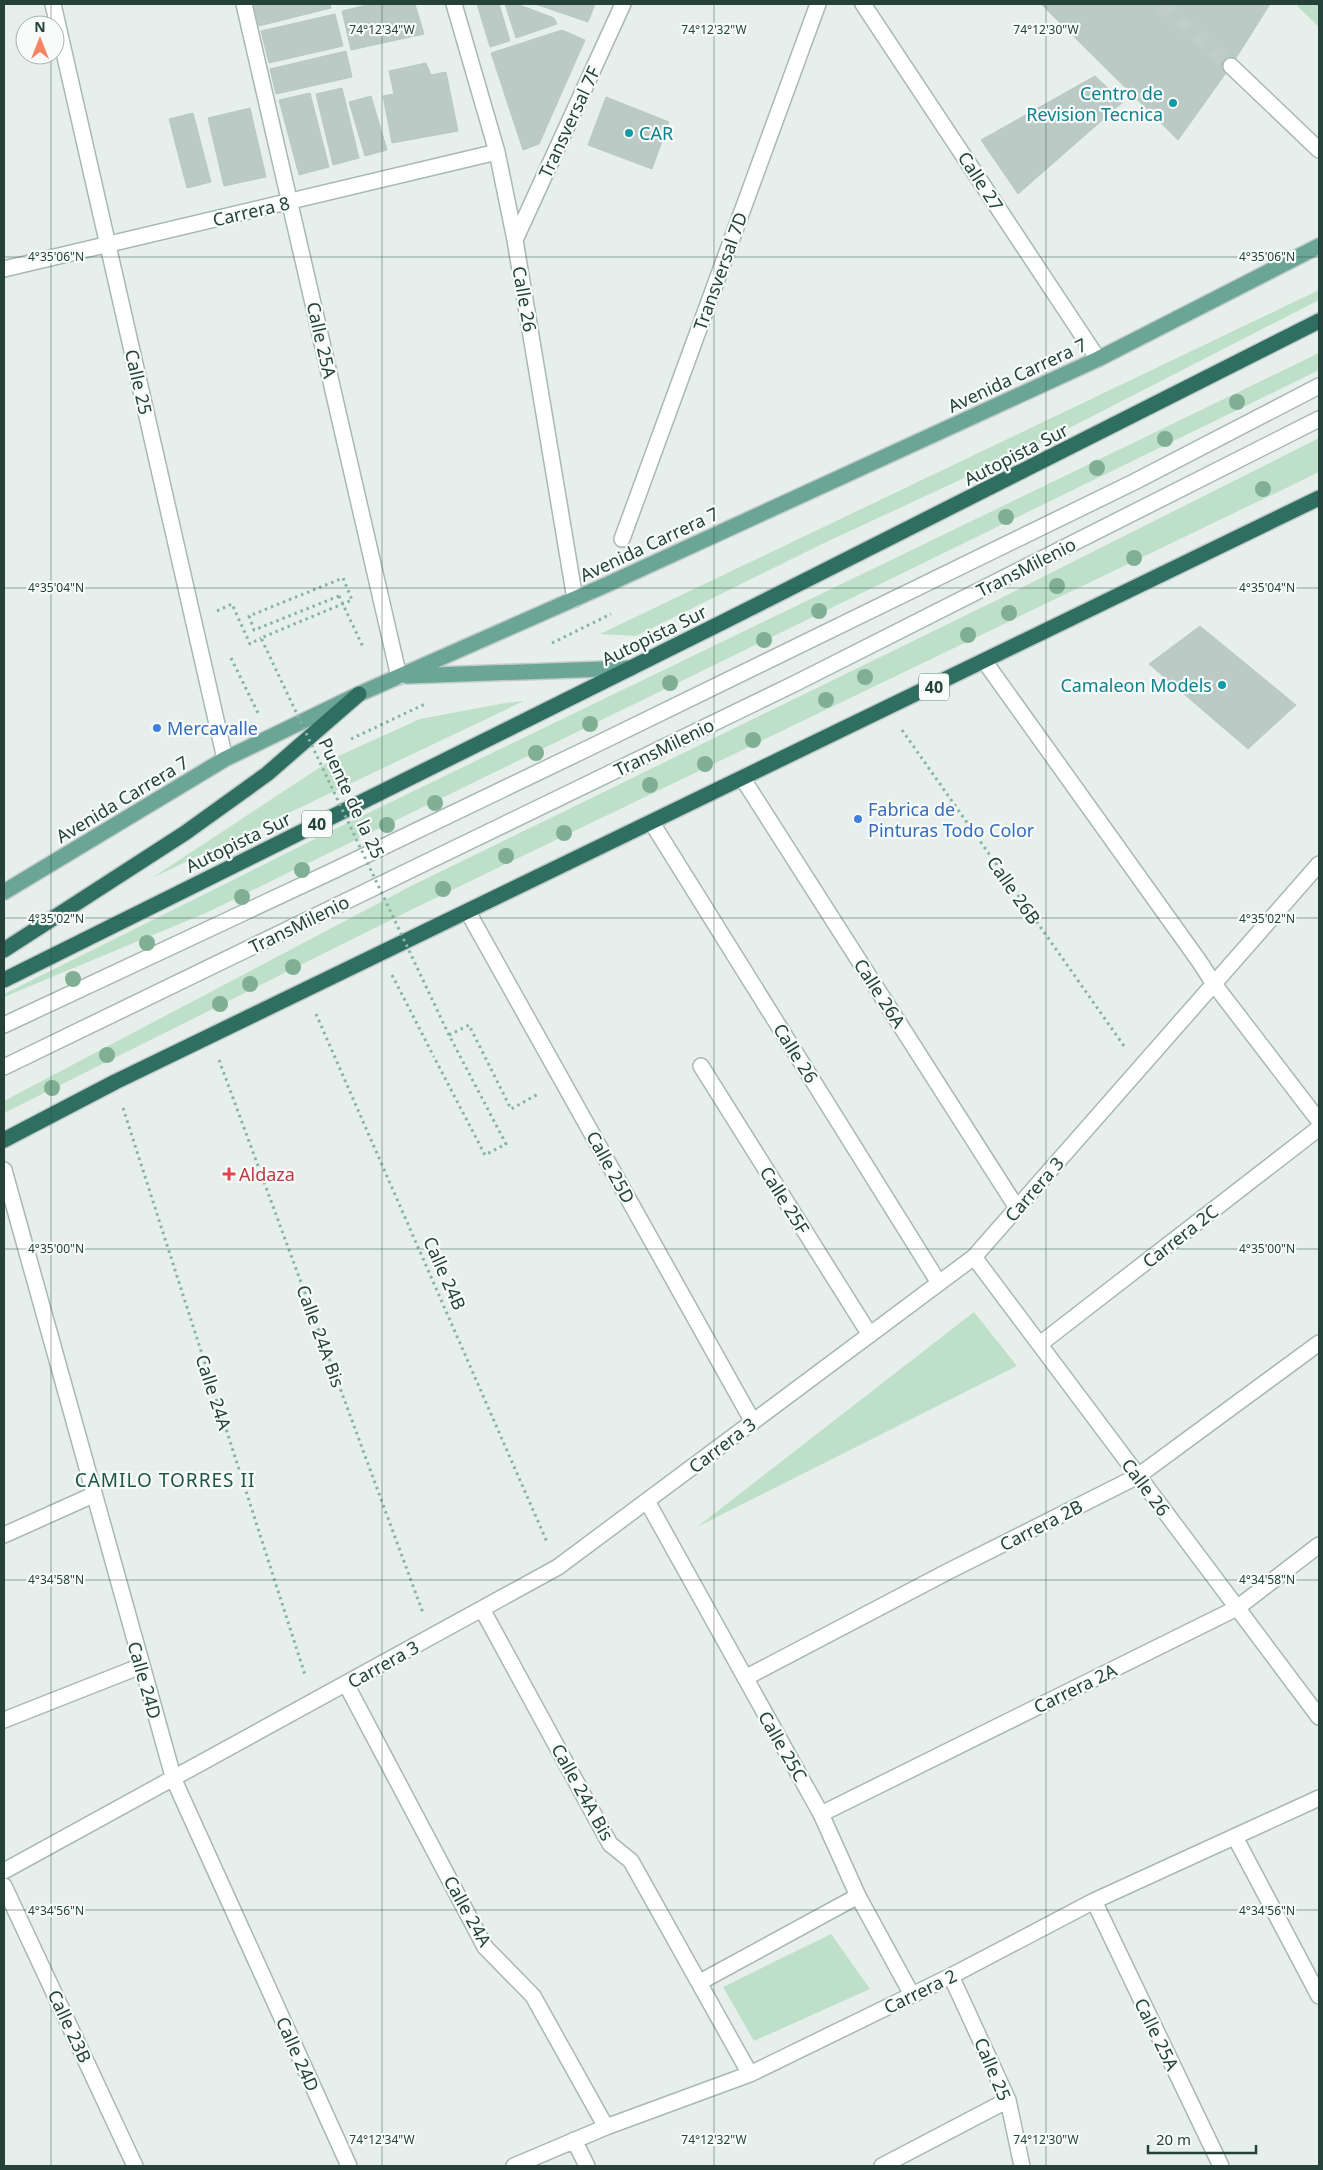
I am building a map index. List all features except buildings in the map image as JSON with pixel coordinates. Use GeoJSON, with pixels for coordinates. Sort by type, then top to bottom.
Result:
{"type":"FeatureCollection","features":[{"type":"Feature","properties":{"kind":"highway","name":"Autopista Sur"},"geometry":{"type":"LineString","coordinates":[[4,980],[631,668],[1319,321]]}},
{"type":"Feature","properties":{"kind":"highway","name":"40"},"geometry":{"type":"LineString","coordinates":[[4,1140],[114,1082],[985,662],[1319,498]]}},
{"type":"Feature","properties":{"kind":"highway"},"geometry":{"type":"LineString","coordinates":[[4,950],[185,832],[267,774],[359,694]]}},
{"type":"Feature","properties":{"kind":"main road","name":"Avenida Carrera 7"},"geometry":{"type":"LineString","coordinates":[[4,892],[225,759],[359,694],[575,599],[1098,359],[1319,246]]}},
{"type":"Feature","properties":{"kind":"main road"},"geometry":{"type":"LineString","coordinates":[[399,677],[631,668]]}},
{"type":"Feature","properties":{"kind":"street","name":"Calle 25"},"geometry":{"type":"LineString","coordinates":[[53,4],[225,759]]}},
{"type":"Feature","properties":{"kind":"street","name":"Calle 25A"},"geometry":{"type":"LineString","coordinates":[[244,4],[399,677]]}},
{"type":"Feature","properties":{"kind":"street","name":"Calle 26"},"geometry":{"type":"LineString","coordinates":[[454,4],[498,152],[515,240],[575,599]]}},
{"type":"Feature","properties":{"kind":"street","name":"Transversal 7F"},"geometry":{"type":"LineString","coordinates":[[515,240],[623,4]]}},
{"type":"Feature","properties":{"kind":"street","name":"Transversal 7D"},"geometry":{"type":"LineString","coordinates":[[622,539],[818,4]]}},
{"type":"Feature","properties":{"kind":"street","name":"Calle 27"},"geometry":{"type":"LineString","coordinates":[[863,4],[1098,359]]}},
{"type":"Feature","properties":{"kind":"street"},"geometry":{"type":"LineString","coordinates":[[1231,66],[1319,150]]}},
{"type":"Feature","properties":{"kind":"street","name":"Carrera 8"},"geometry":{"type":"LineString","coordinates":[[4,269],[498,152]]}},
{"type":"Feature","properties":{"kind":"street","name":"TransMilenio"},"geometry":{"type":"LineString","coordinates":[[4,1025],[339,868],[597,744],[1134,482],[1319,386]]}},
{"type":"Feature","properties":{"kind":"street","name":"TransMilenio"},"geometry":{"type":"LineString","coordinates":[[4,1066],[794,684],[1319,419]]}},
{"type":"Feature","properties":{"kind":"street"},"geometry":{"type":"LineString","coordinates":[[985,662],[1199,960],[1214,984],[1319,1121]]}},
{"type":"Feature","properties":{"kind":"street","name":"Calle 26A"},"geometry":{"type":"LineString","coordinates":[[743,779],[1017,1208]]}},
{"type":"Feature","properties":{"kind":"street","name":"Calle 26"},"geometry":{"type":"LineString","coordinates":[[652,823],[940,1282]]}},
{"type":"Feature","properties":{"kind":"street","name":"Carrera 3"},"geometry":{"type":"LineString","coordinates":[[4,1871],[174,1780],[558,1567],[974,1257],[1319,864]]}},
{"type":"Feature","properties":{"kind":"street","name":"Calle 25D"},"geometry":{"type":"LineString","coordinates":[[468,912],[753,1422]]}},
{"type":"Feature","properties":{"kind":"street","name":"Calle 25F"},"geometry":{"type":"LineString","coordinates":[[700,1066],[870,1335]]}},
{"type":"Feature","properties":{"kind":"street","name":"Carrera 2C"},"geometry":{"type":"LineString","coordinates":[[1040,1344],[1319,1128]]}},
{"type":"Feature","properties":{"kind":"street","name":"Calle 24D"},"geometry":{"type":"LineString","coordinates":[[4,1170],[93,1495],[174,1780],[350,2166]]}},
{"type":"Feature","properties":{"kind":"street","name":"Calle 26"},"geometry":{"type":"LineString","coordinates":[[974,1257],[1319,1717]]}},
{"type":"Feature","properties":{"kind":"street","name":"Carrera 2B"},"geometry":{"type":"LineString","coordinates":[[745,1678],[947,1572],[1138,1476],[1319,1343]]}},
{"type":"Feature","properties":{"kind":"street"},"geometry":{"type":"LineString","coordinates":[[4,1535],[93,1495]]}},
{"type":"Feature","properties":{"kind":"street","name":"Calle 25C"},"geometry":{"type":"LineString","coordinates":[[647,1501],[821,1814],[858,1896],[912,1995]]}},
{"type":"Feature","properties":{"kind":"street","name":"Carrera 2A"},"geometry":{"type":"LineString","coordinates":[[821,1814],[1237,1608],[1319,1545]]}},
{"type":"Feature","properties":{"kind":"street","name":"Calle 24A Bis"},"geometry":{"type":"LineString","coordinates":[[482,1609],[610,1844],[631,1860],[750,2074]]}},
{"type":"Feature","properties":{"kind":"street"},"geometry":{"type":"LineString","coordinates":[[4,1720],[141,1666]]}},
{"type":"Feature","properties":{"kind":"street","name":"Calle 24A"},"geometry":{"type":"LineString","coordinates":[[346,1684],[485,1947],[533,1996],[606,2127]]}},
{"type":"Feature","properties":{"kind":"street","name":"Carrera 2"},"geometry":{"type":"LineString","coordinates":[[514,2166],[606,2127],[750,2074],[951,1976],[1094,1901],[1319,1798]]}},
{"type":"Feature","properties":{"kind":"street"},"geometry":{"type":"LineString","coordinates":[[1234,1837],[1319,1996]]}},
{"type":"Feature","properties":{"kind":"street","name":"Calle 23B"},"geometry":{"type":"LineString","coordinates":[[4,1886],[136,2166]]}},
{"type":"Feature","properties":{"kind":"street"},"geometry":{"type":"LineString","coordinates":[[700,1982],[858,1896]]}},
{"type":"Feature","properties":{"kind":"street","name":"Calle 25A"},"geometry":{"type":"LineString","coordinates":[[1094,1901],[1221,2166]]}},
{"type":"Feature","properties":{"kind":"street","name":"Calle 25"},"geometry":{"type":"LineString","coordinates":[[951,1976],[1008,2100],[1022,2166]]}},
{"type":"Feature","properties":{"kind":"street"},"geometry":{"type":"LineString","coordinates":[[882,2166],[1008,2100]]}},
{"type":"Feature","properties":{"kind":"street"},"geometry":{"type":"LineString","coordinates":[[574,2140],[587,2166]]}},
{"type":"Feature","properties":{"kind":"path"},"geometry":{"type":"LineString","coordinates":[[211,614],[232,604],[250,644],[261,638],[352,600],[343,578],[249,616],[254,630],[338,596],[380,685]]}},
{"type":"Feature","properties":{"kind":"path","name":"Puente de la 25"},"geometry":{"type":"LineString","coordinates":[[261,638],[449,1035],[506,1144],[485,1155],[381,954]]}},
{"type":"Feature","properties":{"kind":"path"},"geometry":{"type":"LineString","coordinates":[[231,658],[270,738]]}},
{"type":"Feature","properties":{"kind":"path","name":"Calle 26B"},"geometry":{"type":"LineString","coordinates":[[887,709],[1124,1046]]}},
{"type":"Feature","properties":{"kind":"path"},"geometry":{"type":"LineString","coordinates":[[345,742],[412,710]]}},
{"type":"Feature","properties":{"kind":"path","name":"Calle 24B"},"geometry":{"type":"LineString","coordinates":[[306,990],[558,1567]]}},
{"type":"Feature","properties":{"kind":"path"},"geometry":{"type":"LineString","coordinates":[[449,1035],[469,1025],[511,1109],[563,1081]]}},
{"type":"Feature","properties":{"kind":"path","name":"Calle 24A Bis"},"geometry":{"type":"LineString","coordinates":[[210,1036],[432,1637]]}},
{"type":"Feature","properties":{"kind":"path","name":"Calle 24A"},"geometry":{"type":"LineString","coordinates":[[114,1082],[314,1702]]}},
{"type":"Feature","properties":{"kind":"green space"},"geometry":{"type":"Polygon","coordinates":[[[1299,4],[1319,4],[1319,27],[1297,6],[1299,4]]]}},
{"type":"Feature","properties":{"kind":"green space"},"geometry":{"type":"Polygon","coordinates":[[[1319,290],[1319,300],[1046,440],[822,544],[636,636],[600,634],[1319,290]]]}},
{"type":"Feature","properties":{"kind":"green space"},"geometry":{"type":"Polygon","coordinates":[[[1319,353],[1319,370],[208,912],[4,997],[4,994],[333,830],[1319,353]]]}},
{"type":"Feature","properties":{"kind":"green space"},"geometry":{"type":"Polygon","coordinates":[[[1319,438],[1319,472],[419,906],[4,1113],[4,1101],[411,886],[995,601],[1319,438]]]}},
{"type":"Feature","properties":{"kind":"green space"},"geometry":{"type":"Polygon","coordinates":[[[524,701],[152,878],[334,758],[420,719],[524,701]]]}},
{"type":"Feature","properties":{"kind":"green space"},"geometry":{"type":"Polygon","coordinates":[[[974,1312],[1017,1366],[697,1527],[974,1312]]]}},
{"type":"Feature","properties":{"kind":"green space"},"geometry":{"type":"Polygon","coordinates":[[[831,1934],[870,1989],[754,2041],[723,1987],[831,1934]]]}},
{"type":"Feature","properties":{"kind":"tunnel"},"geometry":{"type":"LineString","coordinates":[[1161,4],[1231,66]]}},
{"type":"Feature","properties":{"kind":"place","name":"Centro de Revision Tecnica"},"geometry":{"type":"Point","coordinates":[1173,103]}},
{"type":"Feature","properties":{"kind":"place","name":"CAR"},"geometry":{"type":"Point","coordinates":[629,133]}},
{"type":"Feature","properties":{"kind":"place","name":"Camaleon Models"},"geometry":{"type":"Point","coordinates":[1222,685]}},
{"type":"Feature","properties":{"kind":"place","name":"Mercavalle"},"geometry":{"type":"Point","coordinates":[157,728]}},
{"type":"Feature","properties":{"kind":"place","name":"Fabrica de Pinturas Todo Color"},"geometry":{"type":"Point","coordinates":[858,819]}},
{"type":"Feature","properties":{"kind":"place","name":"Aldaza"},"geometry":{"type":"Point","coordinates":[229,1174]}},
{"type":"Feature","properties":{"kind":"district","name":"CAMILO TORRES II"},"geometry":{"type":"Point","coordinates":[165,1480]}}]}
